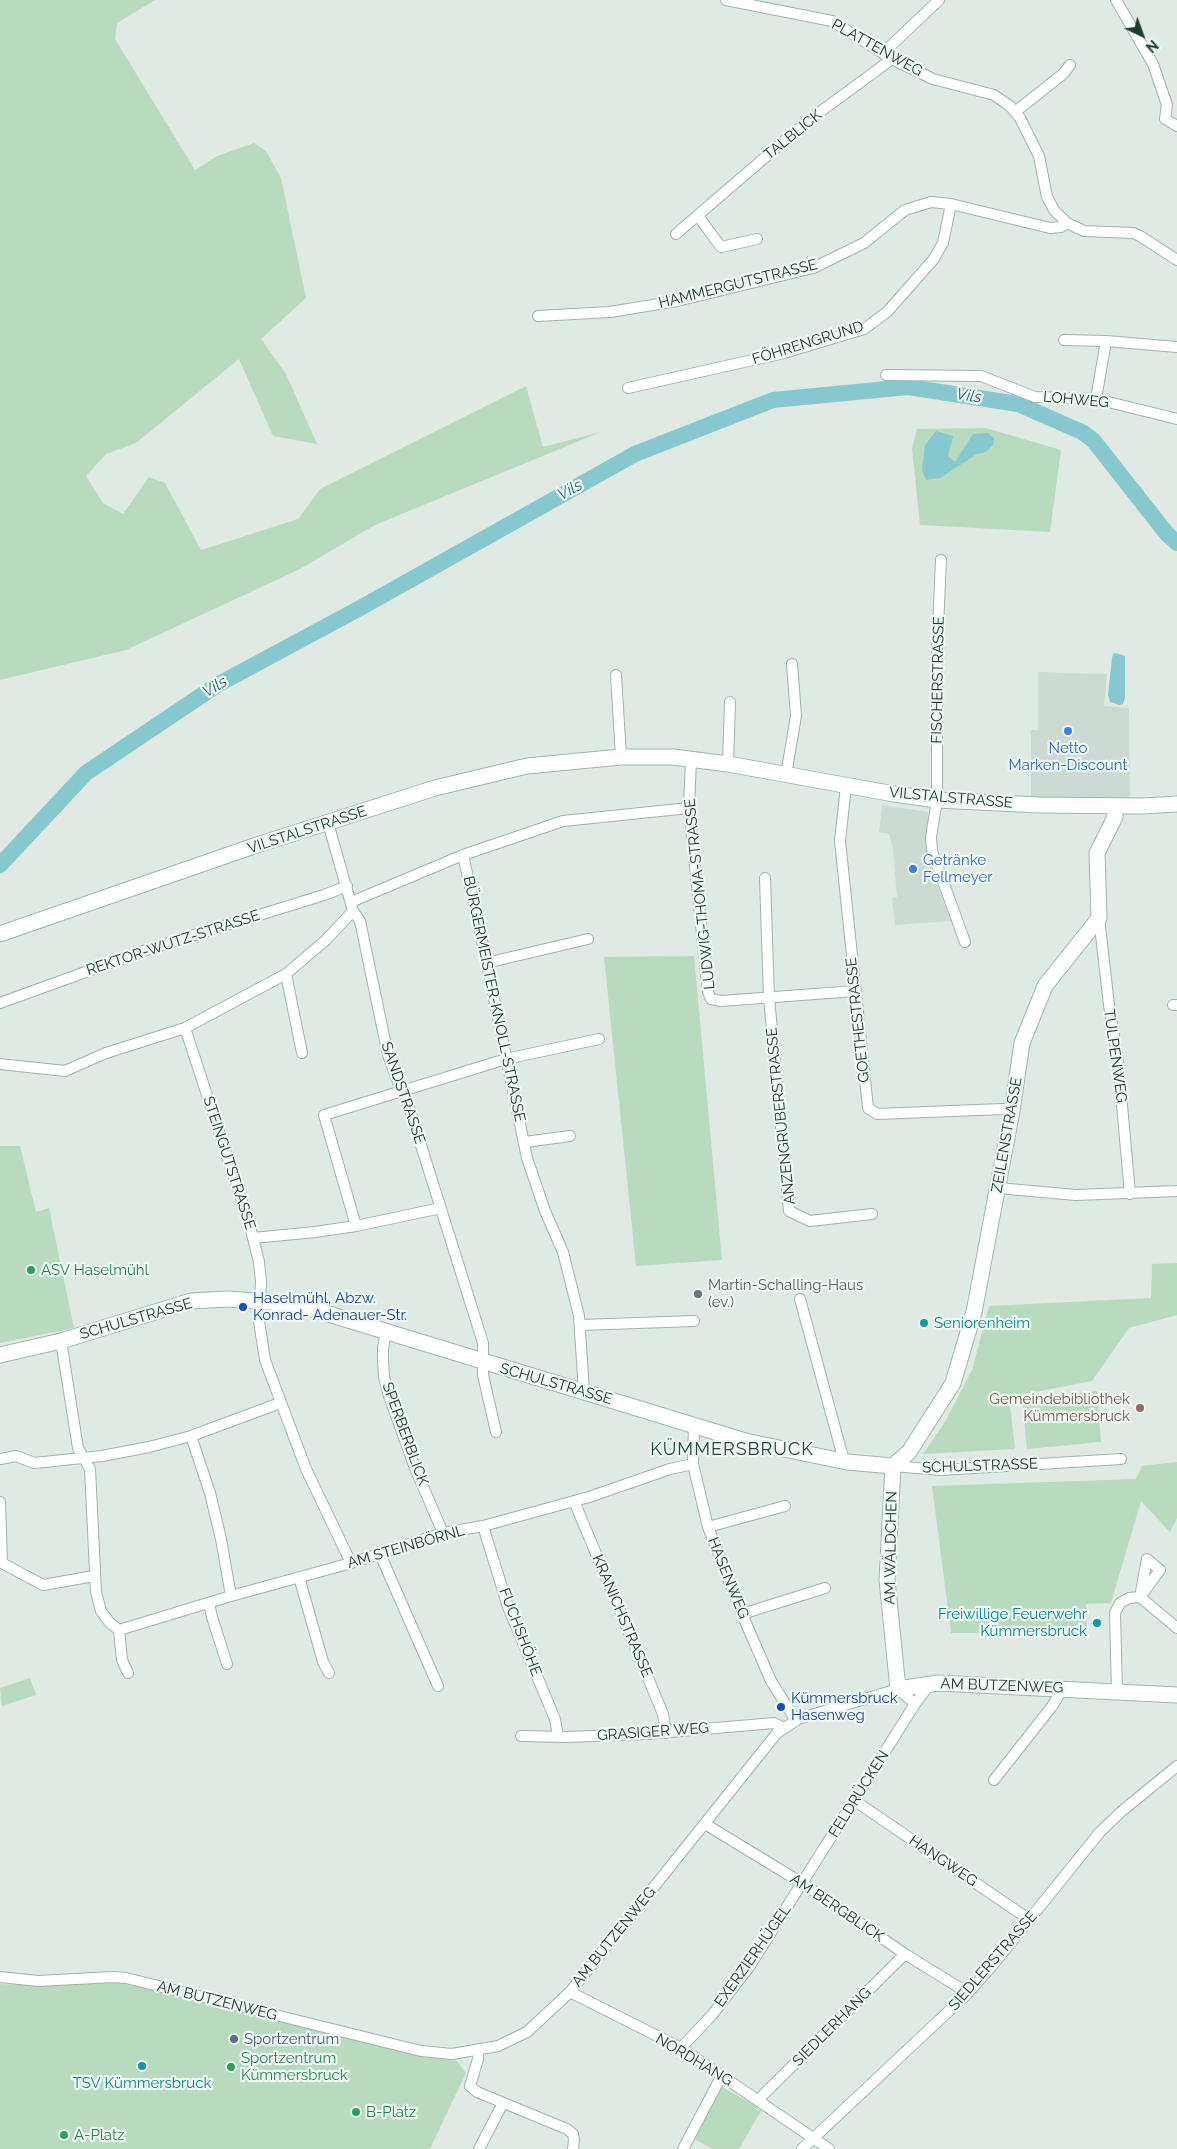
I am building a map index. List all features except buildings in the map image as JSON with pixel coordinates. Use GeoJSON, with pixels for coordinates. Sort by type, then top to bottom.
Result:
{"type":"FeatureCollection","features":[{"type":"Feature","properties":{"kind":"street","name":"PLATTENWEG"},"geometry":{"type":"LineString","coordinates":[[731,0],[832,21],[887,56],[933,79],[994,95],[1004,100],[1015,112],[1030,135],[1039,156],[1047,197],[1054,210],[1067,223]]}},
{"type":"Feature","properties":{"kind":"street","name":"TALBLICK"},"geometry":{"type":"LineString","coordinates":[[676,234],[805,123],[887,56],[939,0]]}},
{"type":"Feature","properties":{"kind":"street"},"geometry":{"type":"LineString","coordinates":[[1116,0],[1153,64],[1167,104],[1165,119],[1177,126]]}},
{"type":"Feature","properties":{"kind":"street"},"geometry":{"type":"LineString","coordinates":[[1015,112],[1063,74],[1070,65]]}},
{"type":"Feature","properties":{"kind":"street","name":"HAMMERGUTSTRASSE"},"geometry":{"type":"LineString","coordinates":[[538,316],[610,312],[677,301],[813,268],[864,243],[905,210],[931,202],[951,204],[1050,228],[1061,227],[1067,223],[1084,231],[1133,233],[1177,260]]}},
{"type":"Feature","properties":{"kind":"street","name":"FÖHRENGRUND"},"geometry":{"type":"LineString","coordinates":[[628,388],[784,353],[864,329],[887,312],[933,260],[943,243],[951,204]]}},
{"type":"Feature","properties":{"kind":"street"},"geometry":{"type":"LineString","coordinates":[[698,216],[721,248],[757,239]]}},
{"type":"Feature","properties":{"kind":"street"},"geometry":{"type":"LineString","coordinates":[[1064,340],[1106,341],[1177,347]]}},
{"type":"Feature","properties":{"kind":"street"},"geometry":{"type":"LineString","coordinates":[[1096,399],[1106,341]]}},
{"type":"Feature","properties":{"kind":"street","name":"LOHWEG"},"geometry":{"type":"LineString","coordinates":[[886,374],[980,376],[1035,397],[1096,399],[1177,418]]}},
{"type":"Feature","properties":{"kind":"street","name":"FISCHERSTRASSE"},"geometry":{"type":"LineString","coordinates":[[941,560],[937,650],[937,800],[931,837],[932,851],[965,942]]}},
{"type":"Feature","properties":{"kind":"street"},"geometry":{"type":"LineString","coordinates":[[786,774],[796,716],[792,664]]}},
{"type":"Feature","properties":{"kind":"street"},"geometry":{"type":"LineString","coordinates":[[616,675],[621,757]]}},
{"type":"Feature","properties":{"kind":"street"},"geometry":{"type":"LineString","coordinates":[[728,764],[730,702]]}},
{"type":"Feature","properties":{"kind":"street","name":"VILSTALSTRASSE"},"geometry":{"type":"LineString","coordinates":[[0,934],[328,822],[435,788],[527,766],[651,756],[728,764],[846,786],[937,800],[995,804],[1114,806],[1177,804]]}},
{"type":"Feature","properties":{"kind":"street","name":"LUDWIG-THOMA-STRASSE"},"geometry":{"type":"LineString","coordinates":[[691,759],[689,808],[708,992],[711,999],[721,1001],[769,998]]}},
{"type":"Feature","properties":{"kind":"street","name":"GOETHESTRASSE"},"geometry":{"type":"LineString","coordinates":[[846,786],[840,840],[868,1108],[873,1113],[1002,1108],[1012,1110]]}},
{"type":"Feature","properties":{"kind":"street"},"geometry":{"type":"LineString","coordinates":[[1098,918],[1098,853],[1114,820],[1114,806]]}},
{"type":"Feature","properties":{"kind":"street"},"geometry":{"type":"LineString","coordinates":[[0,1064],[66,1070],[106,1053],[185,1028],[286,974],[326,940],[352,906],[463,855],[563,821],[689,808]]}},
{"type":"Feature","properties":{"kind":"street","name":"SANDSTRASSE"},"geometry":{"type":"LineString","coordinates":[[328,822],[352,906],[360,921],[388,1055],[399,1084],[404,1091],[483,1343],[483,1375],[496,1432]]}},
{"type":"Feature","properties":{"kind":"street","name":"BÜRGERMEISTER-KNOLL-STRASSE"},"geometry":{"type":"LineString","coordinates":[[463,855],[527,1158],[563,1252],[581,1325],[584,1392]]}},
{"type":"Feature","properties":{"kind":"street"},"geometry":{"type":"LineString","coordinates":[[766,878],[769,998],[855,992]]}},
{"type":"Feature","properties":{"kind":"street","name":"REKTOR-WUTZ-STRASSE"},"geometry":{"type":"LineString","coordinates":[[0,1003],[146,950],[324,896],[347,886]]}},
{"type":"Feature","properties":{"kind":"street","name":"ZEILENSTRASSE"},"geometry":{"type":"LineString","coordinates":[[893,1466],[910,1452],[953,1383],[974,1312],[1012,1110],[1022,1043],[1045,986],[1098,918]]}},
{"type":"Feature","properties":{"kind":"street","name":"TULPENWEG"},"geometry":{"type":"LineString","coordinates":[[1098,918],[1118,1061],[1130,1194]]}},
{"type":"Feature","properties":{"kind":"street"},"geometry":{"type":"LineString","coordinates":[[486,963],[588,940]]}},
{"type":"Feature","properties":{"kind":"street"},"geometry":{"type":"LineString","coordinates":[[286,974],[302,1053]]}},
{"type":"Feature","properties":{"kind":"street","name":"ANZENGRUBERSTRASSE"},"geometry":{"type":"LineString","coordinates":[[769,998],[789,1210],[810,1221],[872,1214]]}},
{"type":"Feature","properties":{"kind":"street","name":"STEINGUTSTRASSE"},"geometry":{"type":"LineString","coordinates":[[185,1028],[253,1238],[260,1268],[260,1321],[265,1360],[306,1469],[351,1563]]}},
{"type":"Feature","properties":{"kind":"street"},"geometry":{"type":"LineString","coordinates":[[356,1226],[324,1115],[506,1059],[599,1039]]}},
{"type":"Feature","properties":{"kind":"street","name":"BÜRGERMEISTER-KNOLL-STRASSE"},"geometry":{"type":"LineString","coordinates":[[525,1142],[570,1136]]}},
{"type":"Feature","properties":{"kind":"street"},"geometry":{"type":"LineString","coordinates":[[998,1188],[1076,1195],[1177,1191]]}},
{"type":"Feature","properties":{"kind":"street"},"geometry":{"type":"LineString","coordinates":[[253,1238],[356,1226],[441,1208]]}},
{"type":"Feature","properties":{"kind":"street","name":"SCHULSTRASSE"},"geometry":{"type":"LineString","coordinates":[[0,1355],[61,1341],[191,1302],[228,1299],[296,1304],[745,1441],[844,1461],[941,1470],[1121,1459]]}},
{"type":"Feature","properties":{"kind":"street"},"geometry":{"type":"LineString","coordinates":[[800,1299],[844,1461]]}},
{"type":"Feature","properties":{"kind":"street"},"geometry":{"type":"LineString","coordinates":[[581,1325],[694,1320]]}},
{"type":"Feature","properties":{"kind":"street","name":"SPERBERBLICK"},"geometry":{"type":"LineString","coordinates":[[386,1332],[383,1359],[384,1377],[389,1396],[415,1468],[443,1533]]}},
{"type":"Feature","properties":{"kind":"street"},"geometry":{"type":"LineString","coordinates":[[61,1341],[78,1448],[90,1469],[94,1576],[102,1611],[110,1623],[119,1630],[122,1660],[128,1673]]}},
{"type":"Feature","properties":{"kind":"street"},"geometry":{"type":"LineString","coordinates":[[0,1459],[16,1456],[34,1463],[85,1458],[149,1447],[191,1436],[280,1403]]}},
{"type":"Feature","properties":{"kind":"street","name":"HASENWEG"},"geometry":{"type":"LineString","coordinates":[[694,1425],[693,1464],[708,1527],[771,1681],[796,1721]]}},
{"type":"Feature","properties":{"kind":"street"},"geometry":{"type":"LineString","coordinates":[[191,1436],[210,1493],[221,1539],[231,1596]]}},
{"type":"Feature","properties":{"kind":"street","name":"AM STEINBÖRNL"},"geometry":{"type":"LineString","coordinates":[[119,1630],[231,1596],[351,1563],[443,1533],[483,1526],[574,1501],[670,1469],[693,1464]]}},
{"type":"Feature","properties":{"kind":"street","name":"AM WÄLDCHEN"},"geometry":{"type":"LineString","coordinates":[[893,1466],[887,1580],[898,1689]]}},
{"type":"Feature","properties":{"kind":"street","name":"KRANICHSTRASSE"},"geometry":{"type":"LineString","coordinates":[[574,1501],[663,1714],[666,1733]]}},
{"type":"Feature","properties":{"kind":"street"},"geometry":{"type":"LineString","coordinates":[[0,1502],[1,1562],[43,1585],[94,1576]]}},
{"type":"Feature","properties":{"kind":"street"},"geometry":{"type":"LineString","coordinates":[[708,1527],[785,1506]]}},
{"type":"Feature","properties":{"kind":"street","name":"FUCHSHÖHE"},"geometry":{"type":"LineString","coordinates":[[483,1526],[508,1607],[555,1719],[558,1737]]}},
{"type":"Feature","properties":{"kind":"street"},"geometry":{"type":"LineString","coordinates":[[380,1554],[438,1686]]}},
{"type":"Feature","properties":{"kind":"street"},"geometry":{"type":"LineString","coordinates":[[298,1578],[329,1673]]}},
{"type":"Feature","properties":{"kind":"street"},"geometry":{"type":"LineString","coordinates":[[742,1614],[825,1588]]}},
{"type":"Feature","properties":{"kind":"street"},"geometry":{"type":"LineString","coordinates":[[1117,1692],[1116,1608],[1125,1599],[1140,1597],[1177,1628]]}},
{"type":"Feature","properties":{"kind":"street"},"geometry":{"type":"LineString","coordinates":[[209,1603],[227,1664]]}},
{"type":"Feature","properties":{"kind":"street","name":"AM BUTZENWEG"},"geometry":{"type":"LineString","coordinates":[[0,1977],[38,1981],[126,1978],[421,2051],[452,2054],[478,2051],[498,2046],[527,2032],[570,1992],[777,1733],[796,1721],[898,1689],[938,1683],[1177,1695]]}},
{"type":"Feature","properties":{"kind":"street","name":"FELDRÜCKEN"},"geometry":{"type":"LineString","coordinates":[[802,1883],[915,1704],[930,1684]]}},
{"type":"Feature","properties":{"kind":"street"},"geometry":{"type":"LineString","coordinates":[[994,1780],[1053,1705],[1063,1688]]}},
{"type":"Feature","properties":{"kind":"street"},"geometry":{"type":"LineString","coordinates":[[898,1689],[915,1704]]}},
{"type":"Feature","properties":{"kind":"street","name":"GRASIGER WEG"},"geometry":{"type":"LineString","coordinates":[[521,1736],[558,1737],[666,1733],[774,1723],[784,1728]]}},
{"type":"Feature","properties":{"kind":"street","name":"SIEDLERSTRASSE"},"geometry":{"type":"LineString","coordinates":[[802,2149],[968,1993],[1030,1920],[1100,1832],[1122,1811],[1177,1766]]}},
{"type":"Feature","properties":{"kind":"street","name":"HANGWEG"},"geometry":{"type":"LineString","coordinates":[[855,1801],[1030,1920]]}},
{"type":"Feature","properties":{"kind":"street","name":"AM BERGBLICK"},"geometry":{"type":"LineString","coordinates":[[705,1824],[802,1883],[905,1954],[968,1993]]}},
{"type":"Feature","properties":{"kind":"street","name":"EXERZIERHÜGEL"},"geometry":{"type":"LineString","coordinates":[[681,2048],[712,2016],[734,1987],[802,1883]]}},
{"type":"Feature","properties":{"kind":"street","name":"SIEDLERHANG"},"geometry":{"type":"LineString","coordinates":[[758,2100],[905,1954]]}},
{"type":"Feature","properties":{"kind":"street","name":"NORDHANG"},"geometry":{"type":"LineString","coordinates":[[570,1992],[681,2048],[828,2149]]}},
{"type":"Feature","properties":{"kind":"street"},"geometry":{"type":"LineString","coordinates":[[478,2051],[478,2060],[470,2086],[477,2092],[567,2129],[572,2134],[574,2140],[573,2149]]}},
{"type":"Feature","properties":{"kind":"street"},"geometry":{"type":"LineString","coordinates":[[683,2149],[722,2076]]}},
{"type":"Feature","properties":{"kind":"street"},"geometry":{"type":"LineString","coordinates":[[479,2149],[503,2103]]}},
{"type":"Feature","properties":{"kind":"shaded area"},"geometry":{"type":"Polygon","coordinates":[[[1038,672],[1107,674],[1104,706],[1129,708],[1130,801],[1031,799],[1031,730],[1038,730],[1038,672]]]}},
{"type":"Feature","properties":{"kind":"shaded area"},"geometry":{"type":"Polygon","coordinates":[[[882,805],[928,812],[927,843],[929,861],[951,921],[895,925],[892,898],[897,897],[893,849],[889,834],[879,832],[882,805]]]}},
{"type":"Feature","properties":{"kind":"green space"},"geometry":{"type":"Polygon","coordinates":[[[0,0],[155,0],[117,23],[115,39],[195,170],[217,156],[254,143],[266,151],[281,178],[306,298],[261,339],[286,374],[317,444],[273,436],[239,359],[136,443],[106,454],[86,476],[103,503],[123,514],[149,477],[165,483],[201,550],[298,519],[320,489],[526,386],[543,447],[601,432],[375,525],[300,569],[126,650],[0,680],[0,0]]]}},
{"type":"Feature","properties":{"kind":"green space"},"geometry":{"type":"Polygon","coordinates":[[[986,428],[1061,450],[1050,532],[920,525],[912,449],[917,429],[986,428]]]}},
{"type":"Feature","properties":{"kind":"green space"},"geometry":{"type":"Polygon","coordinates":[[[694,956],[722,1260],[636,1266],[604,957],[694,956]]]}},
{"type":"Feature","properties":{"kind":"green space","name":"ASV Haselmühl"},"geometry":{"type":"Polygon","coordinates":[[[0,1146],[20,1146],[36,1212],[49,1208],[74,1328],[0,1343],[0,1146]]]}},
{"type":"Feature","properties":{"kind":"green space"},"geometry":{"type":"Polygon","coordinates":[[[1177,1263],[1177,1315],[1129,1328],[1092,1381],[1009,1397],[1015,1449],[923,1454],[945,1422],[972,1370],[989,1306],[1151,1298],[1152,1264],[1177,1263]]]}},
{"type":"Feature","properties":{"kind":"green space"},"geometry":{"type":"Polygon","coordinates":[[[1097,1391],[1101,1442],[1027,1449],[1022,1399],[1097,1391]]]}},
{"type":"Feature","properties":{"kind":"green space"},"geometry":{"type":"Polygon","coordinates":[[[1177,1462],[1177,1518],[1170,1532],[1141,1501],[1111,1603],[1086,1604],[1087,1633],[951,1633],[932,1486],[1136,1479],[1142,1466],[1177,1462]]]}},
{"type":"Feature","properties":{"kind":"green space"},"geometry":{"type":"Polygon","coordinates":[[[30,1678],[36,1695],[2,1706],[0,1688],[30,1678]]]}},
{"type":"Feature","properties":{"kind":"green space","name":"Sportzentrum Kümmersbruck"},"geometry":{"type":"Polygon","coordinates":[[[105,1980],[177,1994],[425,2057],[457,2061],[466,2073],[430,2149],[0,2149],[0,1984],[23,1985],[105,1980]]]}},
{"type":"Feature","properties":{"kind":"green space"},"geometry":{"type":"Polygon","coordinates":[[[722,2087],[758,2107],[757,2109],[762,2109],[739,2149],[712,2149],[693,2138],[722,2087]]]}},
{"type":"Feature","properties":{"kind":"water"},"geometry":{"type":"Polygon","coordinates":[[[936,431],[953,436],[948,456],[955,462],[973,434],[988,433],[994,438],[993,445],[986,452],[977,454],[940,478],[926,480],[922,470],[925,445],[936,431]]]}},
{"type":"Feature","properties":{"kind":"water"},"geometry":{"type":"Polygon","coordinates":[[[1113,654],[1125,656],[1125,698],[1123,704],[1119,705],[1110,702],[1108,695],[1112,658],[1113,654]]]}},
{"type":"Feature","properties":{"kind":"waterway","name":"Vils"},"geometry":{"type":"LineString","coordinates":[[0,865],[86,773],[217,685],[362,607],[635,454],[773,400],[908,387],[1018,404],[1082,432],[1093,440],[1167,534],[1177,543]]}},
{"type":"Feature","properties":{"kind":"place","name":"Netto Marken-Discount"},"geometry":{"type":"Point","coordinates":[1068,731]}},
{"type":"Feature","properties":{"kind":"place","name":"Getränke Fellmeyer"},"geometry":{"type":"Point","coordinates":[913,869]}},
{"type":"Feature","properties":{"kind":"place","name":"ASV Haselmühl"},"geometry":{"type":"Point","coordinates":[31,1270]}},
{"type":"Feature","properties":{"kind":"place","name":"Martin-Schalling-Haus (ev.)"},"geometry":{"type":"Point","coordinates":[698,1294]}},
{"type":"Feature","properties":{"kind":"place","name":"Haselmühl, Abzw. Konrad- Adenauer-Str."},"geometry":{"type":"Point","coordinates":[243,1307]}},
{"type":"Feature","properties":{"kind":"place","name":"Seniorenheim"},"geometry":{"type":"Point","coordinates":[924,1323]}},
{"type":"Feature","properties":{"kind":"place","name":"Gemeindebibliothek Kümmersbruck"},"geometry":{"type":"Point","coordinates":[1140,1408]}},
{"type":"Feature","properties":{"kind":"place","name":"Freiwillige Feuerwehr Kümmersbruck"},"geometry":{"type":"Point","coordinates":[1097,1623]}},
{"type":"Feature","properties":{"kind":"place","name":"Kümmersbruck Hasenweg"},"geometry":{"type":"Point","coordinates":[781,1707]}},
{"type":"Feature","properties":{"kind":"place","name":"Sportzentrum"},"geometry":{"type":"Point","coordinates":[234,2039]}},
{"type":"Feature","properties":{"kind":"place","name":"TSV Kümmersbruck"},"geometry":{"type":"Point","coordinates":[142,2066]}},
{"type":"Feature","properties":{"kind":"place","name":"Sportzentrum Kümmersbruck"},"geometry":{"type":"Point","coordinates":[231,2067]}},
{"type":"Feature","properties":{"kind":"place","name":"B-Platz"},"geometry":{"type":"Point","coordinates":[356,2112]}},
{"type":"Feature","properties":{"kind":"place","name":"A-Platz"},"geometry":{"type":"Point","coordinates":[64,2135]}},
{"type":"Feature","properties":{"kind":"district","name":"KÜMMERSBRUCK"},"geometry":{"type":"Point","coordinates":[732,1450]}}]}
